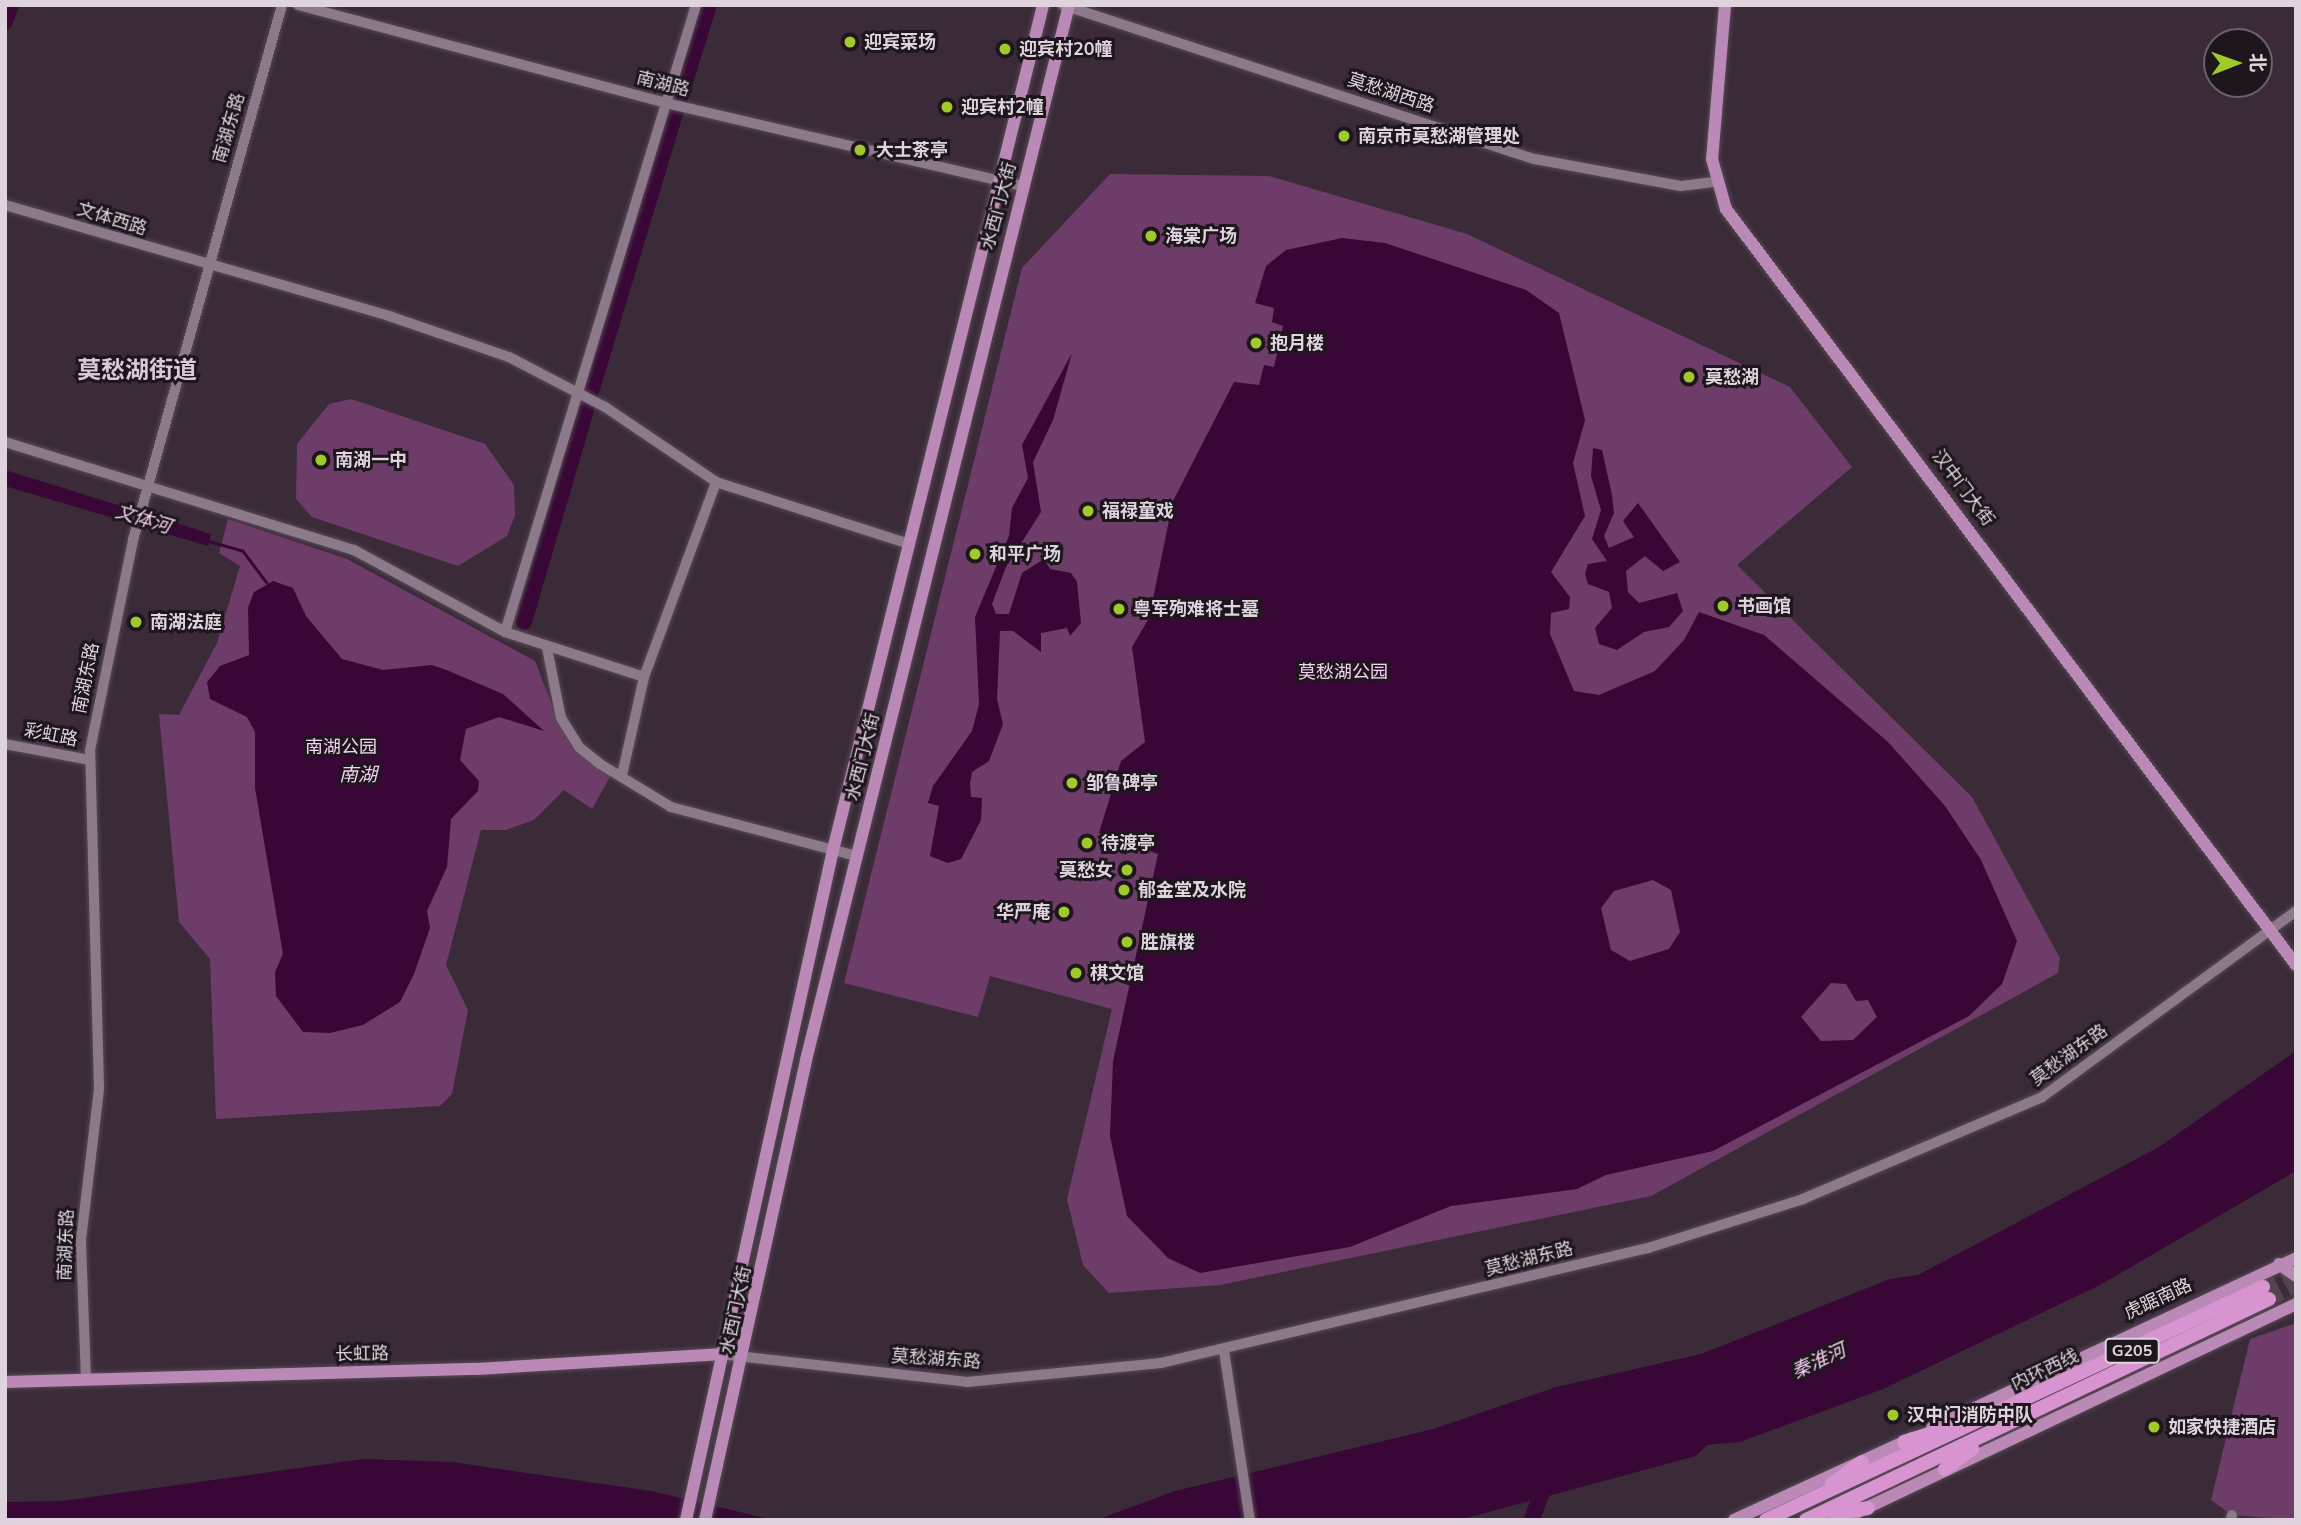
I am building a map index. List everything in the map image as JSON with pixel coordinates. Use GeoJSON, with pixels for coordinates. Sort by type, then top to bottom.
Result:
{"type":"FeatureCollection","features":[{"type":"Feature","properties":{"kind":"highway","name":"内环西线"},"geometry":{"type":"LineString","coordinates":[[1766,1520],[1808,1513],[2266,1293]]}},
{"type":"Feature","properties":{"kind":"highway"},"geometry":{"type":"LineString","coordinates":[[1904,1441],[2002,1419]]}},
{"type":"Feature","properties":{"kind":"highway"},"geometry":{"type":"LineString","coordinates":[[1945,1469],[2002,1419]]}},
{"type":"Feature","properties":{"kind":"highway"},"geometry":{"type":"LineString","coordinates":[[1808,1513],[1862,1462]]}},
{"type":"Feature","properties":{"kind":"highway"},"geometry":{"type":"LineString","coordinates":[[1808,1513],[1868,1508]]}},
{"type":"Feature","properties":{"kind":"main road","name":"水西门大街"},"geometry":{"type":"LineString","coordinates":[[686,1520],[719,1354],[833,850],[1042,5]]}},
{"type":"Feature","properties":{"kind":"main road","name":"汉中门大街"},"geometry":{"type":"LineString","coordinates":[[1725,5],[1713,108],[1714,182],[1726,209],[2272,928],[2294,962]]}},
{"type":"Feature","properties":{"kind":"main road","name":"水西门大街"},"geometry":{"type":"LineString","coordinates":[[705,1520],[744,1357],[806,1060],[1066,6]]}},
{"type":"Feature","properties":{"kind":"main road","name":"虎踞南路"},"geometry":{"type":"LineString","coordinates":[[1734,1520],[2296,1258]]}},
{"type":"Feature","properties":{"kind":"main road"},"geometry":{"type":"LineString","coordinates":[[2279,1264],[2296,1276]]}},
{"type":"Feature","properties":{"kind":"main road"},"geometry":{"type":"LineString","coordinates":[[1841,1520],[2294,1304]]}},
{"type":"Feature","properties":{"kind":"main road","name":"长虹路"},"geometry":{"type":"LineString","coordinates":[[5,1382],[477,1369],[719,1354]]}},
{"type":"Feature","properties":{"kind":"street","name":"南湖东路"},"geometry":{"type":"LineString","coordinates":[[86,1379],[80,1240],[99,1088],[90,760],[133,540],[282,5]]}},
{"type":"Feature","properties":{"kind":"street","name":"南湖路"},"geometry":{"type":"LineString","coordinates":[[298,5],[666,103],[1023,186]]}},
{"type":"Feature","properties":{"kind":"street"},"geometry":{"type":"LineString","coordinates":[[505,632],[696,5]]}},
{"type":"Feature","properties":{"kind":"street","name":"莫愁湖西路"},"geometry":{"type":"LineString","coordinates":[[1066,6],[1535,159],[1681,186],[1714,182]]}},
{"type":"Feature","properties":{"kind":"street","name":"文体西路"},"geometry":{"type":"LineString","coordinates":[[5,205],[208,266],[389,316],[509,357],[579,393],[716,482],[909,544]]}},
{"type":"Feature","properties":{"kind":"street"},"geometry":{"type":"LineString","coordinates":[[5,442],[354,550],[505,632],[547,648],[644,677]]}},
{"type":"Feature","properties":{"kind":"street"},"geometry":{"type":"LineString","coordinates":[[622,775],[644,677],[716,482]]}},
{"type":"Feature","properties":{"kind":"street"},"geometry":{"type":"LineString","coordinates":[[547,648],[561,718],[579,747],[671,807],[856,856]]}},
{"type":"Feature","properties":{"kind":"street","name":"彩虹路"},"geometry":{"type":"LineString","coordinates":[[5,744],[90,760]]}},
{"type":"Feature","properties":{"kind":"street","name":"莫愁湖东路"},"geometry":{"type":"LineString","coordinates":[[719,1354],[967,1382],[1224,1351],[1648,1248],[1803,1199],[2042,1097],[2296,911]]}},
{"type":"Feature","properties":{"kind":"street"},"geometry":{"type":"LineString","coordinates":[[1224,1351],[1250,1520]]}},
{"type":"Feature","properties":{"kind":"green space","name":"莫愁湖公园"},"geometry":{"type":"Polygon","coordinates":[[[1110,174],[1269,176],[1467,234],[1790,387],[1852,467],[1737,565],[1972,797],[2060,958],[2058,973],[1651,1196],[1220,1285],[1109,1293],[1083,1265],[1067,1199],[1112,1009],[990,976],[978,1017],[844,983],[1022,268],[1110,174]]]}},
{"type":"Feature","properties":{"kind":"green space"},"geometry":{"type":"Polygon","coordinates":[[[351,399],[485,444],[514,485],[515,515],[507,536],[458,566],[312,517],[296,499],[297,444],[329,404],[351,399]]]}},
{"type":"Feature","properties":{"kind":"green space","name":"南湖公园"},"geometry":{"type":"Polygon","coordinates":[[[228,519],[347,559],[535,661],[559,723],[611,775],[592,809],[564,790],[534,820],[506,830],[481,830],[446,965],[468,1010],[452,1094],[440,1106],[216,1119],[210,959],[179,922],[159,714],[179,715],[217,643],[240,566],[219,553],[228,519]]]}},
{"type":"Feature","properties":{"kind":"green space"},"geometry":{"type":"Polygon","coordinates":[[[2296,1323],[2296,1520],[2232,1515],[2211,1500],[2250,1339],[2296,1323]]]}},
{"type":"Feature","properties":{"kind":"water","name":"莫愁湖公园"},"geometry":{"type":"Polygon","coordinates":[[[1342,238],[1385,243],[1526,290],[1559,313],[1585,420],[1573,463],[1585,516],[1551,572],[1570,597],[1569,609],[1551,613],[1550,634],[1574,691],[1599,695],[1655,671],[1684,640],[1699,612],[1764,635],[1888,742],[1945,806],[1981,860],[2017,941],[2002,984],[1969,1016],[1713,1151],[1606,1175],[1577,1189],[1451,1206],[1350,1247],[1200,1273],[1168,1258],[1127,1216],[1110,1136],[1113,1061],[1158,854],[1099,833],[1121,761],[1145,742],[1132,647],[1149,618],[1173,501],[1234,382],[1259,385],[1264,365],[1274,367],[1283,326],[1272,322],[1274,308],[1255,303],[1266,266],[1286,250],[1342,238]],[[1653,880],[1614,891],[1601,908],[1611,950],[1630,961],[1669,949],[1680,932],[1671,890],[1653,880]],[[1831,983],[1801,1017],[1821,1041],[1853,1040],[1877,1017],[1868,1000],[1856,1001],[1846,984],[1831,983]]]}},
{"type":"Feature","properties":{"kind":"water"},"geometry":{"type":"Polygon","coordinates":[[[1072,353],[1053,420],[1033,462],[1041,512],[1006,567],[992,604],[996,614],[1009,614],[1022,573],[1044,559],[1050,569],[1071,573],[1077,582],[1081,623],[1070,636],[1067,628],[1041,633],[1041,652],[1013,631],[1000,631],[997,699],[1003,724],[989,761],[972,772],[971,797],[982,798],[981,820],[961,859],[948,863],[930,856],[939,806],[928,803],[933,786],[972,731],[979,704],[975,617],[1009,536],[1012,508],[1028,478],[1022,445],[1072,353]]]}},
{"type":"Feature","properties":{"kind":"water"},"geometry":{"type":"Polygon","coordinates":[[[1593,448],[1602,450],[1612,495],[1614,513],[1604,536],[1609,548],[1634,537],[1623,521],[1638,503],[1680,562],[1663,571],[1645,556],[1626,571],[1628,592],[1639,603],[1677,593],[1683,611],[1669,627],[1644,632],[1617,650],[1599,644],[1595,628],[1612,608],[1609,592],[1588,584],[1585,574],[1588,564],[1607,561],[1592,539],[1601,510],[1591,476],[1593,448]]]}},
{"type":"Feature","properties":{"kind":"water"},"geometry":{"type":"Polygon","coordinates":[[[5,470],[211,534],[208,546],[5,486],[5,470]]]}},
{"type":"Feature","properties":{"kind":"water","name":"南湖"},"geometry":{"type":"Polygon","coordinates":[[[273,581],[293,588],[306,616],[342,659],[383,670],[432,665],[449,671],[503,694],[544,731],[499,717],[466,729],[460,760],[479,781],[478,791],[451,819],[447,867],[427,911],[430,928],[414,974],[400,1002],[363,1025],[330,1033],[303,1032],[276,996],[275,972],[283,954],[255,788],[255,732],[247,717],[210,699],[207,682],[220,666],[249,655],[248,608],[254,592],[273,581]]]}},
{"type":"Feature","properties":{"kind":"water","name":"秦淮河"},"geometry":{"type":"Polygon","coordinates":[[[2296,1051],[2296,1171],[2100,1285],[1883,1389],[1740,1442],[1707,1445],[1696,1456],[1459,1520],[1096,1520],[1175,1491],[1433,1429],[1556,1387],[1701,1354],[1890,1279],[1918,1275],[2159,1147],[2296,1051]]]}},
{"type":"Feature","properties":{"kind":"water"},"geometry":{"type":"Polygon","coordinates":[[[363,1459],[452,1462],[651,1491],[774,1520],[5,1520],[5,1502],[62,1501],[363,1459]]]}},
{"type":"Feature","properties":{"kind":"waterway"},"geometry":{"type":"LineString","coordinates":[[5,22],[11,5]]}},
{"type":"Feature","properties":{"kind":"waterway"},"geometry":{"type":"LineString","coordinates":[[680,98],[709,5]]}},
{"type":"Feature","properties":{"kind":"waterway"},"geometry":{"type":"LineString","coordinates":[[591,392],[675,113]]}},
{"type":"Feature","properties":{"kind":"waterway"},"geometry":{"type":"LineString","coordinates":[[524,622],[587,406]]}},
{"type":"Feature","properties":{"kind":"waterway","name":"文体河"},"geometry":{"type":"LineString","coordinates":[[209,541],[243,551],[266,582]]}},
{"type":"Feature","properties":{"kind":"waterway"},"geometry":{"type":"LineString","coordinates":[[1532,1519],[1548,1476]]}},
{"type":"Feature","properties":{"kind":"tunnel"},"geometry":{"type":"LineString","coordinates":[[2263,1287],[2296,1273]]}},
{"type":"Feature","properties":{"kind":"tunnel"},"geometry":{"type":"LineString","coordinates":[[2269,1299],[2296,1286]]}},
{"type":"Feature","properties":{"kind":"place","name":"迎宾菜场"},"geometry":{"type":"Point","coordinates":[850,42]}},
{"type":"Feature","properties":{"kind":"place","name":"迎宾村20幢"},"geometry":{"type":"Point","coordinates":[1005,49]}},
{"type":"Feature","properties":{"kind":"place","name":"迎宾村2幢"},"geometry":{"type":"Point","coordinates":[947,107]}},
{"type":"Feature","properties":{"kind":"place","name":"南京市莫愁湖管理处"},"geometry":{"type":"Point","coordinates":[1344,136]}},
{"type":"Feature","properties":{"kind":"place","name":"大士茶亭"},"geometry":{"type":"Point","coordinates":[860,150]}},
{"type":"Feature","properties":{"kind":"place","name":"海棠广场"},"geometry":{"type":"Point","coordinates":[1151,236]}},
{"type":"Feature","properties":{"kind":"place","name":"抱月楼"},"geometry":{"type":"Point","coordinates":[1256,343]}},
{"type":"Feature","properties":{"kind":"place","name":"莫愁湖"},"geometry":{"type":"Point","coordinates":[1689,377]}},
{"type":"Feature","properties":{"kind":"place","name":"南湖一中"},"geometry":{"type":"Point","coordinates":[321,460]}},
{"type":"Feature","properties":{"kind":"place","name":"福禄童戏"},"geometry":{"type":"Point","coordinates":[1088,511]}},
{"type":"Feature","properties":{"kind":"place","name":"和平广场"},"geometry":{"type":"Point","coordinates":[975,554]}},
{"type":"Feature","properties":{"kind":"place","name":"书画馆"},"geometry":{"type":"Point","coordinates":[1723,606]}},
{"type":"Feature","properties":{"kind":"place","name":"粤军殉难将士墓"},"geometry":{"type":"Point","coordinates":[1119,609]}},
{"type":"Feature","properties":{"kind":"place","name":"南湖法庭"},"geometry":{"type":"Point","coordinates":[136,622]}},
{"type":"Feature","properties":{"kind":"place","name":"邹鲁碑亭"},"geometry":{"type":"Point","coordinates":[1072,783]}},
{"type":"Feature","properties":{"kind":"place","name":"待渡亭"},"geometry":{"type":"Point","coordinates":[1087,843]}},
{"type":"Feature","properties":{"kind":"place","name":"莫愁女"},"geometry":{"type":"Point","coordinates":[1127,870]}},
{"type":"Feature","properties":{"kind":"place","name":"郁金堂及水院"},"geometry":{"type":"Point","coordinates":[1124,890]}},
{"type":"Feature","properties":{"kind":"place","name":"华严庵"},"geometry":{"type":"Point","coordinates":[1064,912]}},
{"type":"Feature","properties":{"kind":"place","name":"胜旗楼"},"geometry":{"type":"Point","coordinates":[1127,942]}},
{"type":"Feature","properties":{"kind":"place","name":"棋文馆"},"geometry":{"type":"Point","coordinates":[1076,973]}},
{"type":"Feature","properties":{"kind":"place","name":"汉中门消防中队"},"geometry":{"type":"Point","coordinates":[1893,1415]}},
{"type":"Feature","properties":{"kind":"place","name":"如家快捷酒店"},"geometry":{"type":"Point","coordinates":[2154,1427]}},
{"type":"Feature","properties":{"kind":"district","name":"莫愁湖街道"},"geometry":{"type":"Point","coordinates":[137,371]}}]}
